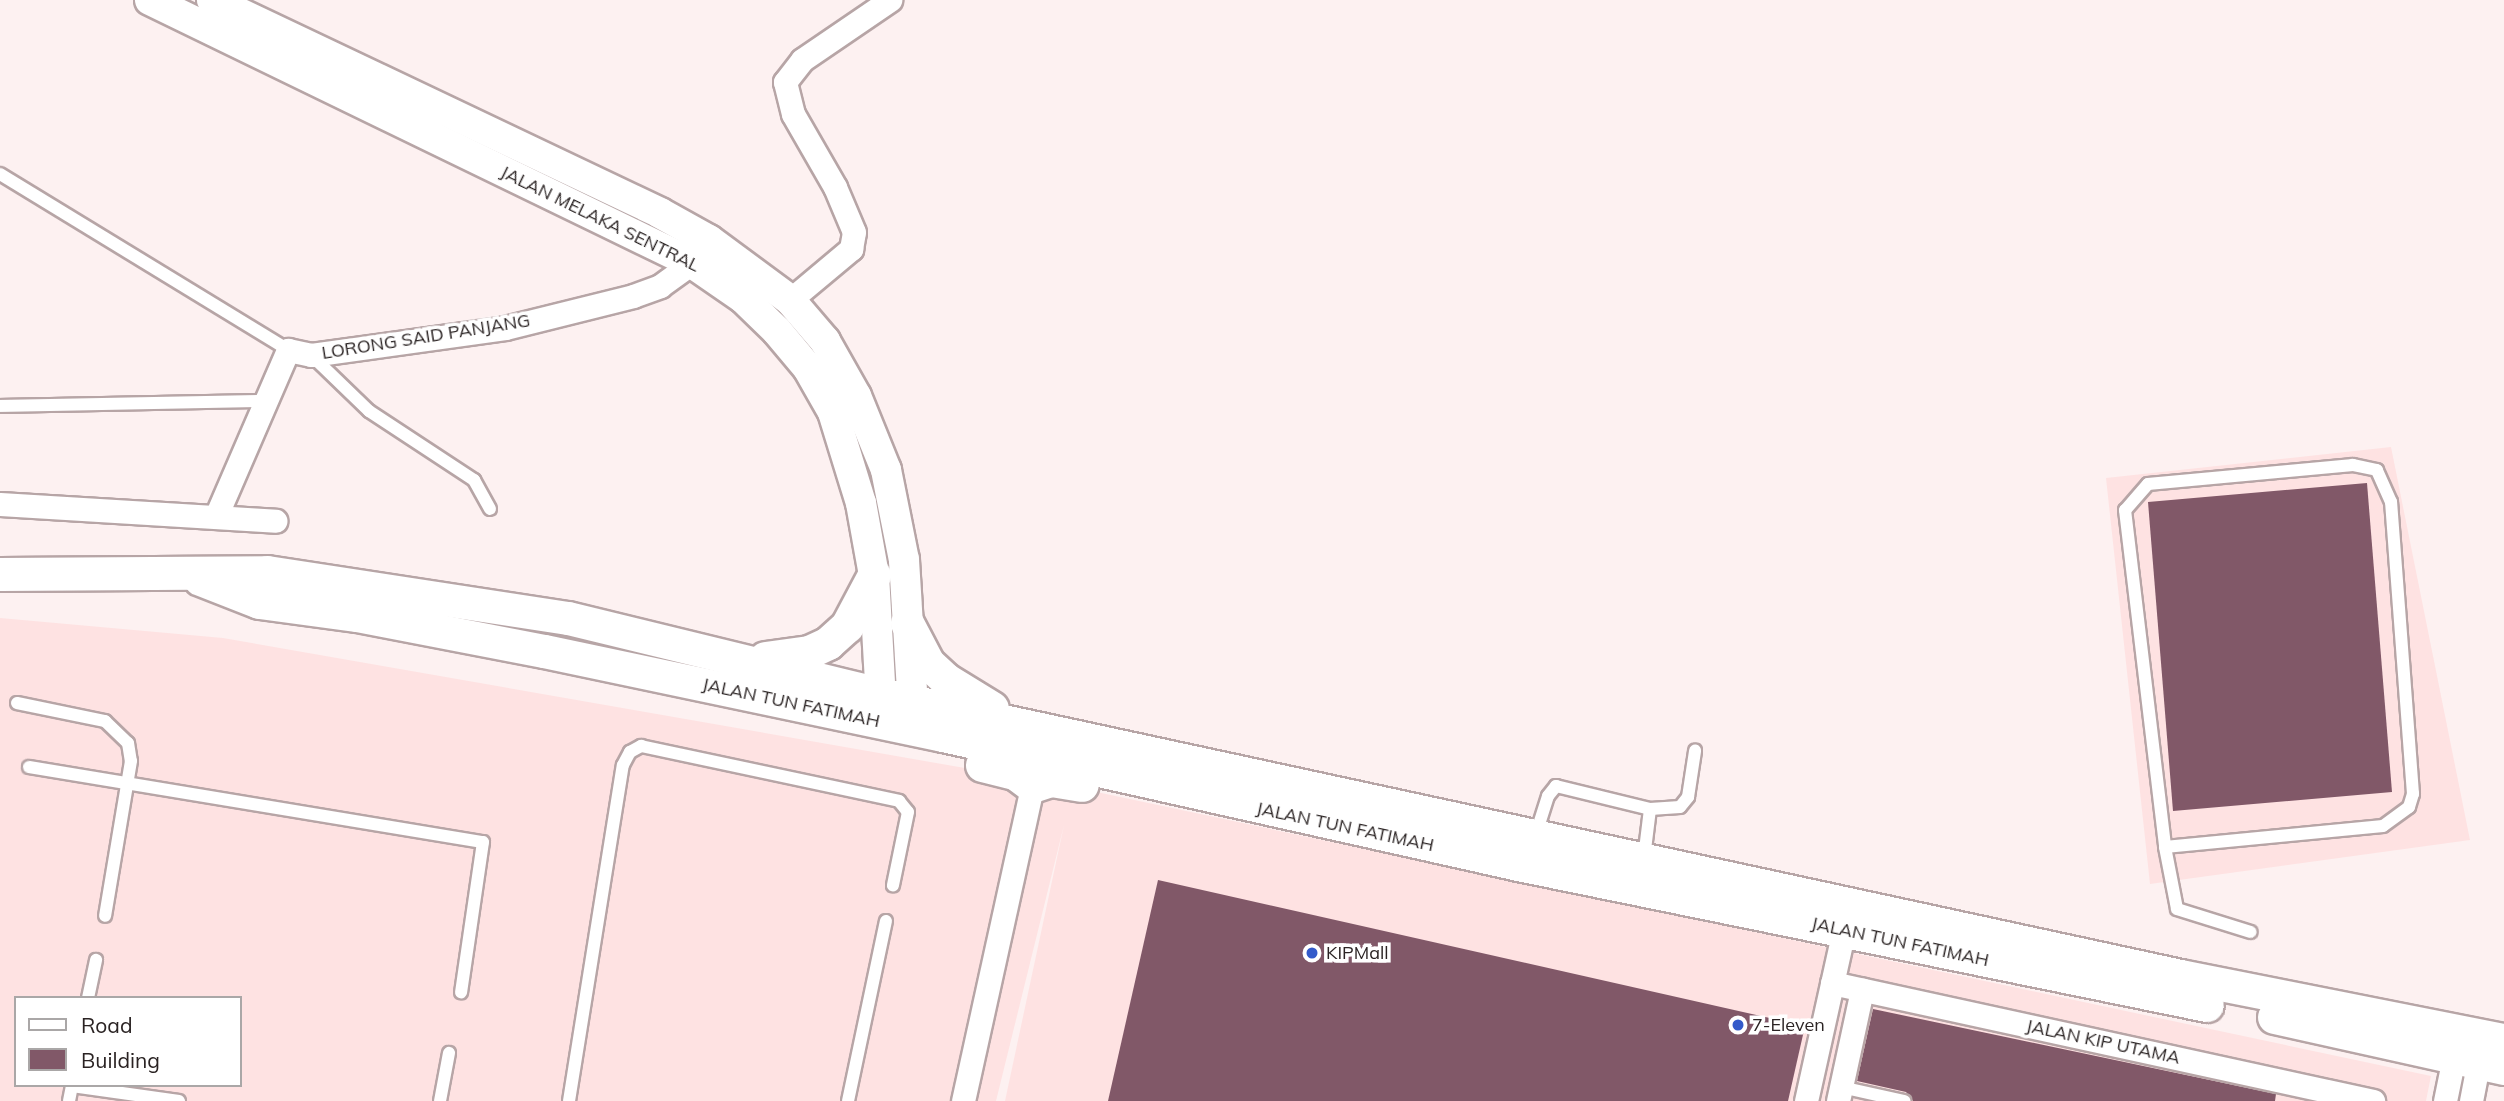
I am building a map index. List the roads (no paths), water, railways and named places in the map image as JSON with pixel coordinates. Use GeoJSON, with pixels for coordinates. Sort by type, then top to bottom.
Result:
{"type":"FeatureCollection","features":[{"type":"Feature","properties":{"kind":"main road","name":"JALAN TUN FATIMAH"},"geometry":{"type":"LineString","coordinates":[[0,574],[189,575],[267,572],[568,618],[745,659],[898,712],[1116,777],[1844,929],[2481,1049]]}},
{"type":"Feature","properties":{"kind":"main road","name":"JALAN TUN FATIMAH"},"geometry":{"type":"LineString","coordinates":[[189,575],[259,602],[371,617],[771,701],[1032,727],[2180,976],[2481,1049]]}},
{"type":"Feature","properties":{"kind":"main road"},"geometry":{"type":"LineString","coordinates":[[745,659],[783,658],[828,643],[847,626],[874,575]]}},
{"type":"Feature","properties":{"kind":"main road"},"geometry":{"type":"LineString","coordinates":[[907,623],[923,656],[945,679],[1032,727]]}},
{"type":"Feature","properties":{"kind":"main road"},"geometry":{"type":"LineString","coordinates":[[771,701],[801,721],[846,738],[1007,771],[1032,786],[1052,780],[1107,784],[1116,777]]}},
{"type":"Feature","properties":{"kind":"street","name":"JALAN MELAKA SENTRAL"},"geometry":{"type":"LineString","coordinates":[[150,0],[692,263],[743,298],[808,368],[833,412],[848,457],[874,575],[898,712]]}},
{"type":"Feature","properties":{"kind":"street","name":"JALAN MELAKA SENTRAL"},"geometry":{"type":"LineString","coordinates":[[212,0],[660,214],[709,240],[790,300],[825,341],[873,433],[886,470],[904,560],[907,623],[898,712]]}},
{"type":"Feature","properties":{"kind":"street"},"geometry":{"type":"LineString","coordinates":[[790,300],[852,249],[854,232],[835,187],[793,114],[785,82],[802,60],[890,0]]}},
{"type":"Feature","properties":{"kind":"street","name":"LORONG SAID PANJANG"},"geometry":{"type":"LineString","coordinates":[[299,353],[531,321],[633,296],[660,286],[692,263]]}},
{"type":"Feature","properties":{"kind":"street"},"geometry":{"type":"LineString","coordinates":[[216,514],[265,401],[299,353]]}},
{"type":"Feature","properties":{"kind":"street"},"geometry":{"type":"LineString","coordinates":[[0,504],[216,514],[275,521]]}},
{"type":"Feature","properties":{"kind":"street"},"geometry":{"type":"LineString","coordinates":[[963,1101],[1032,786]]}},
{"type":"Feature","properties":{"kind":"street"},"geometry":{"type":"LineString","coordinates":[[1806,1101],[1844,929]]}},
{"type":"Feature","properties":{"kind":"street","name":"JALAN KIP UTAMA"},"geometry":{"type":"LineString","coordinates":[[1832,983],[2373,1101]]}},
{"type":"Feature","properties":{"kind":"street"},"geometry":{"type":"LineString","coordinates":[[1839,1094],[1862,989]]}},
{"type":"Feature","properties":{"kind":"street"},"geometry":{"type":"LineString","coordinates":[[2445,1101],[2481,1049]]}},
{"type":"Feature","properties":{"kind":"street"},"geometry":{"type":"LineString","coordinates":[[2471,1101],[2481,1049]]}},
{"type":"Feature","properties":{"kind":"lane"},"geometry":{"type":"LineString","coordinates":[[0,174],[299,353],[369,411],[474,480],[490,509]]}},
{"type":"Feature","properties":{"kind":"lane"},"geometry":{"type":"LineString","coordinates":[[0,406],[265,401]]}},
{"type":"Feature","properties":{"kind":"lane"},"geometry":{"type":"LineString","coordinates":[[2165,847],[2383,826],[2409,807],[2413,794],[2391,502],[2377,470],[2353,465],[2148,484],[2125,510],[2165,847],[2177,909],[2251,932]]}},
{"type":"Feature","properties":{"kind":"lane"},"geometry":{"type":"LineString","coordinates":[[17,703],[105,721],[119,730],[128,743],[131,761],[104,916]]}},
{"type":"Feature","properties":{"kind":"lane"},"geometry":{"type":"LineString","coordinates":[[569,1101],[623,765],[630,752],[640,746],[899,800],[908,812],[893,885]]}},
{"type":"Feature","properties":{"kind":"lane"},"geometry":{"type":"LineString","coordinates":[[1535,837],[1548,796],[1556,786],[1650,809],[1680,807],[1688,797],[1695,751]]}},
{"type":"Feature","properties":{"kind":"lane"},"geometry":{"type":"LineString","coordinates":[[29,767],[127,786],[483,842],[461,992]]}},
{"type":"Feature","properties":{"kind":"lane"},"geometry":{"type":"LineString","coordinates":[[1644,858],[1650,809]]}},
{"type":"Feature","properties":{"kind":"lane"},"geometry":{"type":"LineString","coordinates":[[848,1101],[886,921]]}},
{"type":"Feature","properties":{"kind":"lane"},"geometry":{"type":"LineString","coordinates":[[89,996],[96,960]]}},
{"type":"Feature","properties":{"kind":"lane"},"geometry":{"type":"LineString","coordinates":[[440,1101],[449,1053]]}},
{"type":"Feature","properties":{"kind":"lane"},"geometry":{"type":"LineString","coordinates":[[79,1087],[179,1101]]}},
{"type":"Feature","properties":{"kind":"lane"},"geometry":{"type":"LineString","coordinates":[[1839,1094],[1905,1101]]}},
{"type":"Feature","properties":{"kind":"place","name":"KIPMall"},"geometry":{"type":"Point","coordinates":[1312,953]}},
{"type":"Feature","properties":{"kind":"place","name":"7-Eleven"},"geometry":{"type":"Point","coordinates":[1738,1025]}}]}
